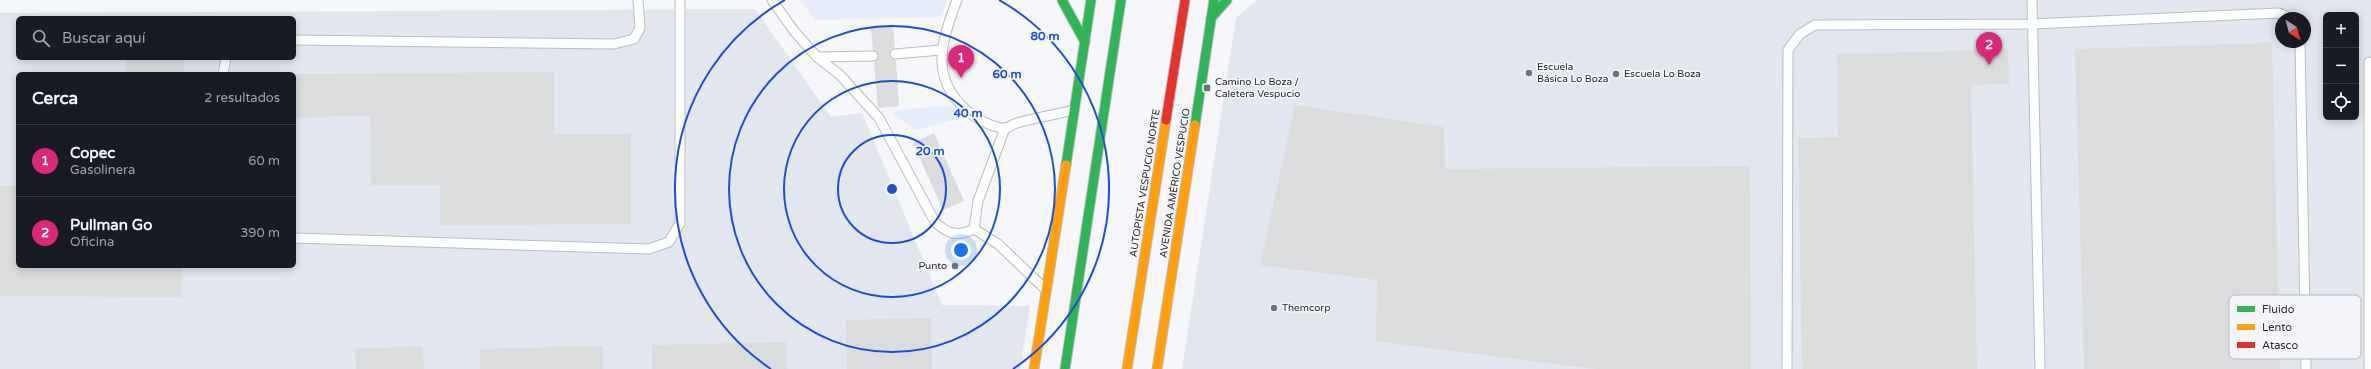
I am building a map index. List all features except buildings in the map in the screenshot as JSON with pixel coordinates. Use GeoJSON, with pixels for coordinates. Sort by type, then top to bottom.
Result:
{"type":"FeatureCollection","features":[{"type":"Feature","properties":{"kind":"main road"},"geometry":{"type":"LineString","coordinates":[[1062,0],[1085,42]]}},
{"type":"Feature","properties":{"kind":"main road"},"geometry":{"type":"LineString","coordinates":[[1034,369],[1091,3],[1103,0]]}},
{"type":"Feature","properties":{"kind":"main road"},"geometry":{"type":"LineString","coordinates":[[1066,369],[1121,0]]}},
{"type":"Feature","properties":{"kind":"main road"},"geometry":{"type":"LineString","coordinates":[[1186,0],[1198,7],[1211,18],[1227,0]]}},
{"type":"Feature","properties":{"kind":"main road","name":"AUTOPISTA VESPUCIO NORTE"},"geometry":{"type":"LineString","coordinates":[[1127,369],[1186,0]]}},
{"type":"Feature","properties":{"kind":"main road","name":"AVENIDA AMÉRICO VESPUCIO"},"geometry":{"type":"LineString","coordinates":[[1157,369],[1214,0]]}},
{"type":"Feature","properties":{"kind":"lane"},"geometry":{"type":"LineString","coordinates":[[296,40],[614,44],[634,39],[640,28],[638,0]]}},
{"type":"Feature","properties":{"kind":"lane"},"geometry":{"type":"LineString","coordinates":[[296,238],[649,249],[670,242],[680,223],[680,0]]}},
{"type":"Feature","properties":{"kind":"lane"},"geometry":{"type":"LineString","coordinates":[[772,0],[794,31],[817,58],[840,75],[879,118],[935,222],[944,231],[954,235],[964,234],[974,229]]}},
{"type":"Feature","properties":{"kind":"lane"},"geometry":{"type":"LineString","coordinates":[[957,0],[941,50],[944,75],[956,99],[977,119],[1005,128]]}},
{"type":"Feature","properties":{"kind":"lane"},"geometry":{"type":"LineString","coordinates":[[2032,0],[2031,24],[2040,369]]}},
{"type":"Feature","properties":{"kind":"lane"},"geometry":{"type":"LineString","coordinates":[[1787,369],[1788,50],[1800,34],[1815,26],[2031,24],[2275,14]]}},
{"type":"Feature","properties":{"kind":"lane"},"geometry":{"type":"LineString","coordinates":[[2300,48],[2305,295]]}},
{"type":"Feature","properties":{"kind":"lane"},"geometry":{"type":"LineString","coordinates":[[895,54],[941,50]]}},
{"type":"Feature","properties":{"kind":"lane"},"geometry":{"type":"LineString","coordinates":[[817,58],[873,56]]}},
{"type":"Feature","properties":{"kind":"lane"},"geometry":{"type":"LineString","coordinates":[[223,72],[226,60]]}},
{"type":"Feature","properties":{"kind":"lane"},"geometry":{"type":"LineString","coordinates":[[2368,369],[2369,62]]}},
{"type":"Feature","properties":{"kind":"lane"},"geometry":{"type":"LineString","coordinates":[[974,229],[978,201],[1005,128],[1014,123],[1074,110]]}},
{"type":"Feature","properties":{"kind":"lane"},"geometry":{"type":"LineString","coordinates":[[974,229],[998,244],[1047,290]]}},
{"type":"Feature","properties":{"kind":"lane"},"geometry":{"type":"LineString","coordinates":[[2306,359],[2306,369]]}},
{"type":"Feature","properties":{"kind":"shaded area"},"geometry":{"type":"Polygon","coordinates":[[[799,0],[948,0],[940,17],[816,20],[799,0]]]}},
{"type":"Feature","properties":{"kind":"shaded area"},"geometry":{"type":"Polygon","coordinates":[[[1257,0],[2371,0],[2371,369],[1182,369],[1236,18],[1257,0]]]}},
{"type":"Feature","properties":{"kind":"shaded area"},"geometry":{"type":"Polygon","coordinates":[[[755,9],[831,117],[862,113],[942,305],[1030,306],[1020,369],[0,369],[0,13],[755,9]]]}},
{"type":"Feature","properties":{"kind":"shaded area"},"geometry":{"type":"Polygon","coordinates":[[[942,106],[956,109],[959,115],[953,120],[915,130],[893,114],[897,110],[942,106]]]}},
{"type":"Feature","properties":{"kind":"traffic: fast"},"geometry":{"type":"LineString","coordinates":[[1062,0],[1085,42]]}},
{"type":"Feature","properties":{"kind":"traffic: fast"},"geometry":{"type":"LineString","coordinates":[[1066,165],[1091,0]]}},
{"type":"Feature","properties":{"kind":"traffic: fast"},"geometry":{"type":"LineString","coordinates":[[1065,369],[1121,0]]}},
{"type":"Feature","properties":{"kind":"traffic: fast"},"geometry":{"type":"LineString","coordinates":[[1195,125],[1214,0]]}},
{"type":"Feature","properties":{"kind":"traffic: fast"},"geometry":{"type":"LineString","coordinates":[[1211,18],[1227,0]]}},
{"type":"Feature","properties":{"kind":"traffic: slow"},"geometry":{"type":"LineString","coordinates":[[1127,369],[1166,120]]}},
{"type":"Feature","properties":{"kind":"traffic: slow"},"geometry":{"type":"LineString","coordinates":[[1157,369],[1195,125]]}},
{"type":"Feature","properties":{"kind":"traffic: slow"},"geometry":{"type":"LineString","coordinates":[[1034,369],[1066,165]]}},
{"type":"Feature","properties":{"kind":"traffic: jam"},"geometry":{"type":"LineString","coordinates":[[1166,120],[1185,0]]}},
{"type":"Feature","properties":{"kind":"place","name":"Pullman Go"},"geometry":{"type":"Point","coordinates":[1989,65]}},
{"type":"Feature","properties":{"kind":"place","name":"Escuela Básica Lo Boza"},"geometry":{"type":"Point","coordinates":[1529,73]}},
{"type":"Feature","properties":{"kind":"place","name":"Escuela Lo Boza"},"geometry":{"type":"Point","coordinates":[1616,74]}},
{"type":"Feature","properties":{"kind":"place","name":"Copec"},"geometry":{"type":"Point","coordinates":[961,78]}},
{"type":"Feature","properties":{"kind":"place","name":"Camino Lo Boza / Caletera Vespucio"},"geometry":{"type":"Point","coordinates":[1207,88]}},
{"type":"Feature","properties":{"kind":"place","name":"Punto"},"geometry":{"type":"Point","coordinates":[955,266]}},
{"type":"Feature","properties":{"kind":"place","name":"Themcorp"},"geometry":{"type":"Point","coordinates":[1274,308]}}]}
